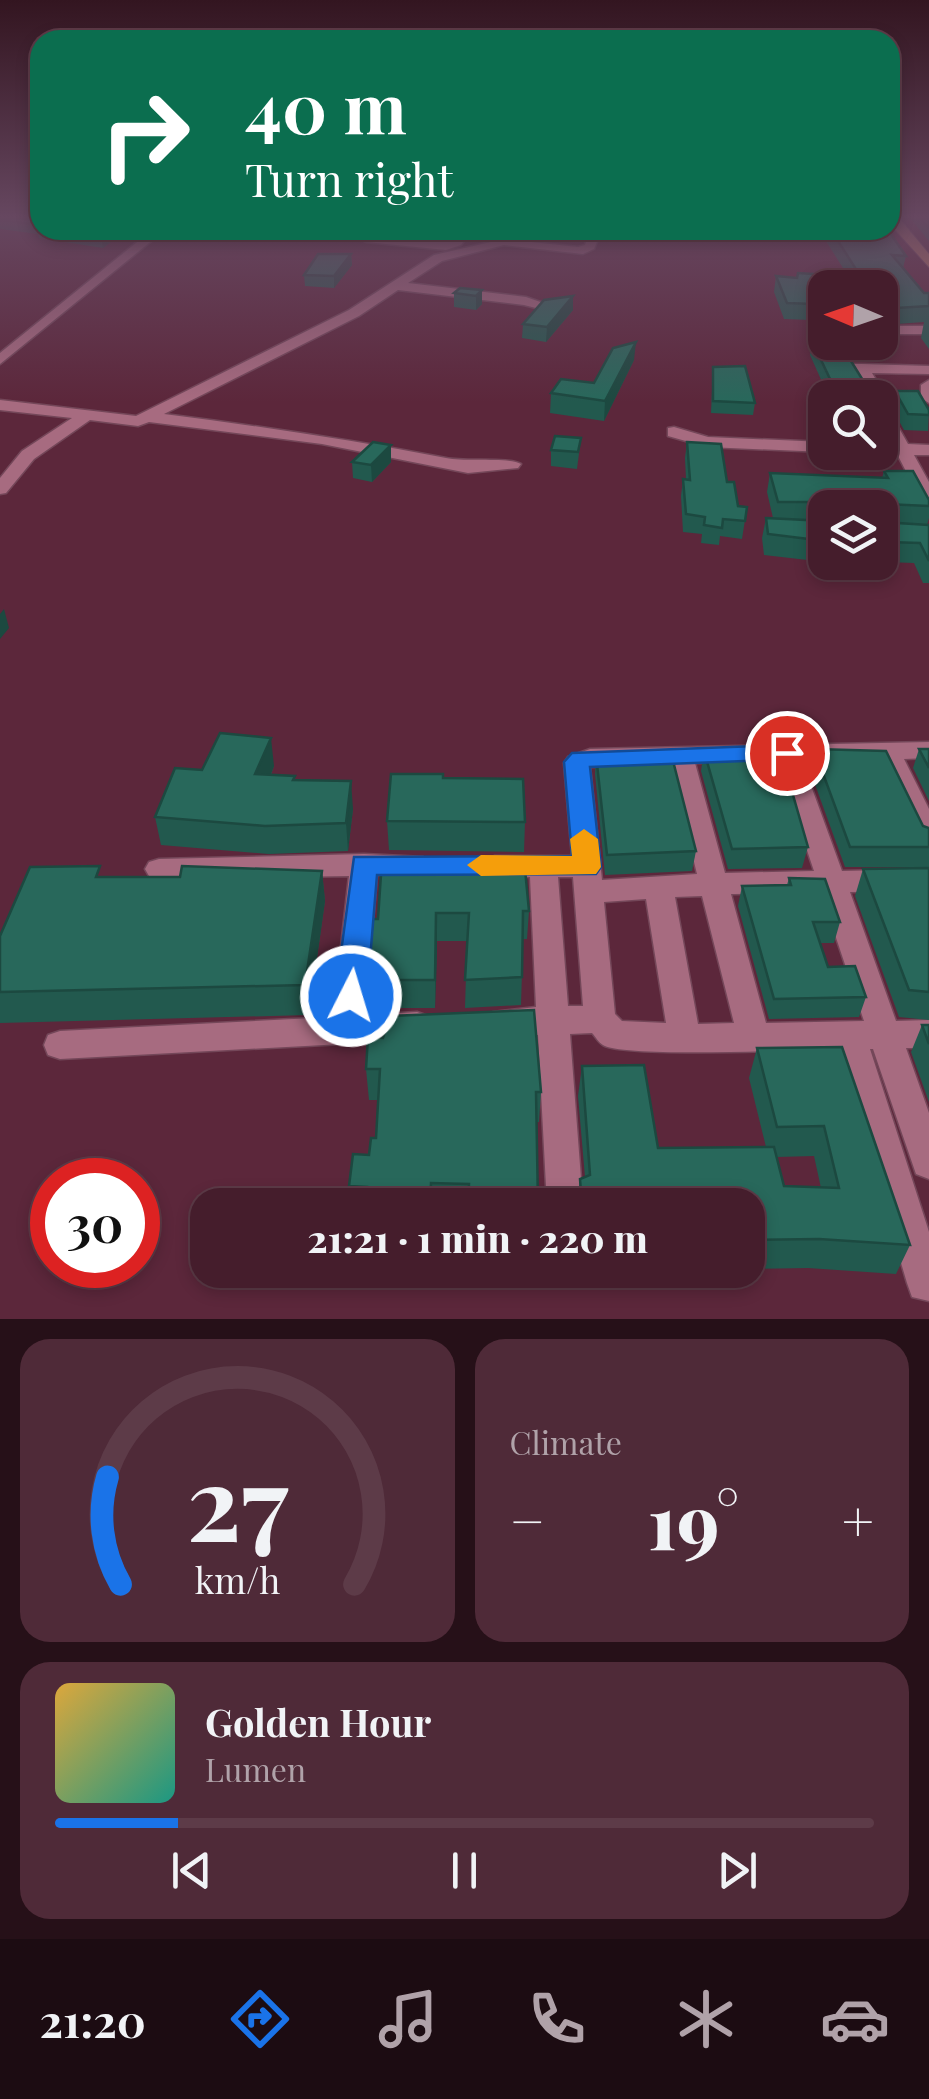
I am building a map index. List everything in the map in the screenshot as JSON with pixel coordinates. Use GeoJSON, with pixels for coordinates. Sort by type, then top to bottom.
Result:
{"type":"FeatureCollection","features":[{"type":"Feature","properties":{"kind":"street"},"geometry":{"type":"LineString","coordinates":[[0,347],[84,280]]}},
{"type":"Feature","properties":{"kind":"street"},"geometry":{"type":"LineString","coordinates":[[0,360],[98,280]]}},
{"type":"Feature","properties":{"kind":"street"},"geometry":{"type":"LineString","coordinates":[[0,406],[126,423],[147,417],[304,340],[409,280]]}},
{"type":"Feature","properties":{"kind":"street"},"geometry":{"type":"LineString","coordinates":[[398,286],[526,301],[547,309]]}},
{"type":"Feature","properties":{"kind":"street"},"geometry":{"type":"LineString","coordinates":[[898,330],[929,330]]}},
{"type":"Feature","properties":{"kind":"street"},"geometry":{"type":"LineString","coordinates":[[863,380],[854,368],[929,370]]}},
{"type":"Feature","properties":{"kind":"street"},"geometry":{"type":"LineString","coordinates":[[929,385],[929,398]]}},
{"type":"Feature","properties":{"kind":"street"},"geometry":{"type":"LineString","coordinates":[[147,417],[342,442],[468,468],[512,464]]}},
{"type":"Feature","properties":{"kind":"street"},"geometry":{"type":"LineString","coordinates":[[0,489],[28,454],[84,418]]}},
{"type":"Feature","properties":{"kind":"street"},"geometry":{"type":"LineString","coordinates":[[674,432],[707,442],[808,445]]}},
{"type":"Feature","properties":{"kind":"street"},"geometry":{"type":"LineString","coordinates":[[898,442],[929,498]]}},
{"type":"Feature","properties":{"kind":"street"},"geometry":{"type":"LineString","coordinates":[[898,450],[929,450]]}},
{"type":"Feature","properties":{"kind":"street"},"geometry":{"type":"LineString","coordinates":[[929,750],[578,761],[600,1018],[614,1035],[754,1038],[929,1034]]}},
{"type":"Feature","properties":{"kind":"street"},"geometry":{"type":"LineString","coordinates":[[888,751],[929,838]]}},
{"type":"Feature","properties":{"kind":"street"},"geometry":{"type":"LineString","coordinates":[[787,753],[832,882],[921,1243],[926,1283]]}},
{"type":"Feature","properties":{"kind":"street"},"geometry":{"type":"LineString","coordinates":[[680,755],[754,1038]]}},
{"type":"Feature","properties":{"kind":"street"},"geometry":{"type":"LineString","coordinates":[[348,1028],[364,864]]}},
{"type":"Feature","properties":{"kind":"street"},"geometry":{"type":"LineString","coordinates":[[159,868],[432,865]]}},
{"type":"Feature","properties":{"kind":"street"},"geometry":{"type":"LineString","coordinates":[[469,865],[543,866],[588,880],[660,888],[929,880]]}},
{"type":"Feature","properties":{"kind":"street"},"geometry":{"type":"LineString","coordinates":[[543,866],[564,1188]]}},
{"type":"Feature","properties":{"kind":"street"},"geometry":{"type":"LineString","coordinates":[[660,888],[684,1038]]}},
{"type":"Feature","properties":{"kind":"street"},"geometry":{"type":"LineString","coordinates":[[478,1023],[600,1018]]}},
{"type":"Feature","properties":{"kind":"street"},"geometry":{"type":"LineString","coordinates":[[60,1044],[441,1025]]}},
{"type":"Feature","properties":{"kind":"street"},"geometry":{"type":"LineString","coordinates":[[868,1036],[929,1162]]}},
{"type":"Feature","properties":{"kind":"building"},"geometry":{"type":"Polygon","coordinates":[[[777,280],[808,280],[808,304],[787,303],[777,280]]]}},
{"type":"Feature","properties":{"kind":"building"},"geometry":{"type":"Polygon","coordinates":[[[898,280],[913,280],[924,293],[929,293],[929,306],[898,308],[898,280]]]}},
{"type":"Feature","properties":{"kind":"building"},"geometry":{"type":"Polygon","coordinates":[[[460,288],[482,290],[476,296],[454,293],[460,288]]]}},
{"type":"Feature","properties":{"kind":"building"},"geometry":{"type":"Polygon","coordinates":[[[573,296],[547,327],[523,324],[544,300],[573,296]]]}},
{"type":"Feature","properties":{"kind":"building"},"geometry":{"type":"Polygon","coordinates":[[[636,342],[605,401],[551,393],[561,379],[594,383],[613,348],[636,342]]]}},
{"type":"Feature","properties":{"kind":"building"},"geometry":{"type":"Polygon","coordinates":[[[821,360],[851,361],[863,380],[831,380],[821,360]]]}},
{"type":"Feature","properties":{"kind":"building"},"geometry":{"type":"Polygon","coordinates":[[[745,366],[755,403],[713,401],[713,367],[745,366]]]}},
{"type":"Feature","properties":{"kind":"building"},"geometry":{"type":"Polygon","coordinates":[[[898,391],[918,391],[929,415],[908,414],[898,391]]]}},
{"type":"Feature","properties":{"kind":"building"},"geometry":{"type":"Polygon","coordinates":[[[555,436],[581,438],[578,452],[551,450],[555,436]]]}},
{"type":"Feature","properties":{"kind":"building"},"geometry":{"type":"Polygon","coordinates":[[[373,442],[391,445],[371,465],[352,462],[373,442]]]}},
{"type":"Feature","properties":{"kind":"building"},"geometry":{"type":"Polygon","coordinates":[[[687,442],[721,444],[727,482],[734,482],[738,506],[747,507],[745,521],[723,519],[722,528],[704,525],[705,517],[686,514],[683,479],[690,480],[687,442]]]}},
{"type":"Feature","properties":{"kind":"building"},"geometry":{"type":"Polygon","coordinates":[[[884,471],[913,471],[929,506],[898,505],[898,490],[808,490],[808,502],[778,502],[770,473],[888,478],[884,471]]]}},
{"type":"Feature","properties":{"kind":"building"},"geometry":{"type":"Polygon","coordinates":[[[766,518],[808,520],[808,539],[768,534],[766,518]]]}},
{"type":"Feature","properties":{"kind":"building"},"geometry":{"type":"Polygon","coordinates":[[[898,523],[929,525],[929,561],[920,543],[898,542],[898,523]]]}},
{"type":"Feature","properties":{"kind":"building"},"geometry":{"type":"Polygon","coordinates":[[[220,733],[271,738],[255,774],[295,776],[293,780],[351,781],[346,823],[265,826],[155,817],[175,768],[202,770],[220,733]]]}},
{"type":"Feature","properties":{"kind":"building"},"geometry":{"type":"Polygon","coordinates":[[[814,749],[886,751],[923,826],[929,828],[929,847],[850,847],[814,749]]]}},
{"type":"Feature","properties":{"kind":"building"},"geometry":{"type":"Polygon","coordinates":[[[919,749],[929,749],[929,768],[919,749]]]}},
{"type":"Feature","properties":{"kind":"building"},"geometry":{"type":"Polygon","coordinates":[[[780,750],[808,847],[732,849],[704,751],[780,750]]]}},
{"type":"Feature","properties":{"kind":"building"},"geometry":{"type":"Polygon","coordinates":[[[671,753],[696,851],[607,855],[596,755],[671,753]]]}},
{"type":"Feature","properties":{"kind":"building"},"geometry":{"type":"Polygon","coordinates":[[[391,774],[523,779],[525,822],[387,821],[391,774]]]}},
{"type":"Feature","properties":{"kind":"building"},"geometry":{"type":"Polygon","coordinates":[[[524,859],[529,911],[523,911],[522,977],[465,980],[469,913],[436,913],[435,980],[367,980],[373,919],[378,919],[382,860],[524,859]]]}},
{"type":"Feature","properties":{"kind":"building"},"geometry":{"type":"Polygon","coordinates":[[[100,866],[96,877],[180,877],[182,866],[322,871],[305,985],[0,992],[0,936],[30,867],[100,866]]]}},
{"type":"Feature","properties":{"kind":"building"},"geometry":{"type":"Polygon","coordinates":[[[929,868],[929,992],[909,990],[863,869],[929,868]]]}},
{"type":"Feature","properties":{"kind":"building"},"geometry":{"type":"Polygon","coordinates":[[[789,878],[825,879],[840,922],[813,922],[828,967],[855,966],[866,997],[774,999],[742,886],[791,885],[789,878]]]}},
{"type":"Feature","properties":{"kind":"building"},"geometry":{"type":"Polygon","coordinates":[[[534,1010],[541,1092],[536,1092],[538,1188],[469,1188],[469,1184],[431,1183],[431,1188],[349,1186],[353,1154],[369,1155],[371,1138],[376,1138],[380,1069],[366,1069],[368,1037],[383,1038],[390,1016],[534,1010]]]}},
{"type":"Feature","properties":{"kind":"building"},"geometry":{"type":"Polygon","coordinates":[[[922,1025],[929,1025],[929,1044],[922,1025]]]}},
{"type":"Feature","properties":{"kind":"building"},"geometry":{"type":"Polygon","coordinates":[[[842,1047],[910,1245],[765,1240],[765,1188],[581,1188],[580,1179],[590,1175],[582,1066],[644,1065],[658,1148],[774,1147],[784,1186],[839,1188],[824,1126],[777,1127],[757,1048],[842,1047]]]}},
{"type":"Feature","properties":{"kind":"slow traffic"},"geometry":{"type":"LineString","coordinates":[[481,865],[586,867],[584,839]]}},
{"type":"Feature","properties":{"kind":"route"},"geometry":{"type":"LineString","coordinates":[[351,996],[364,864],[586,867],[577,762],[581,759],[787,753]]}}]}
